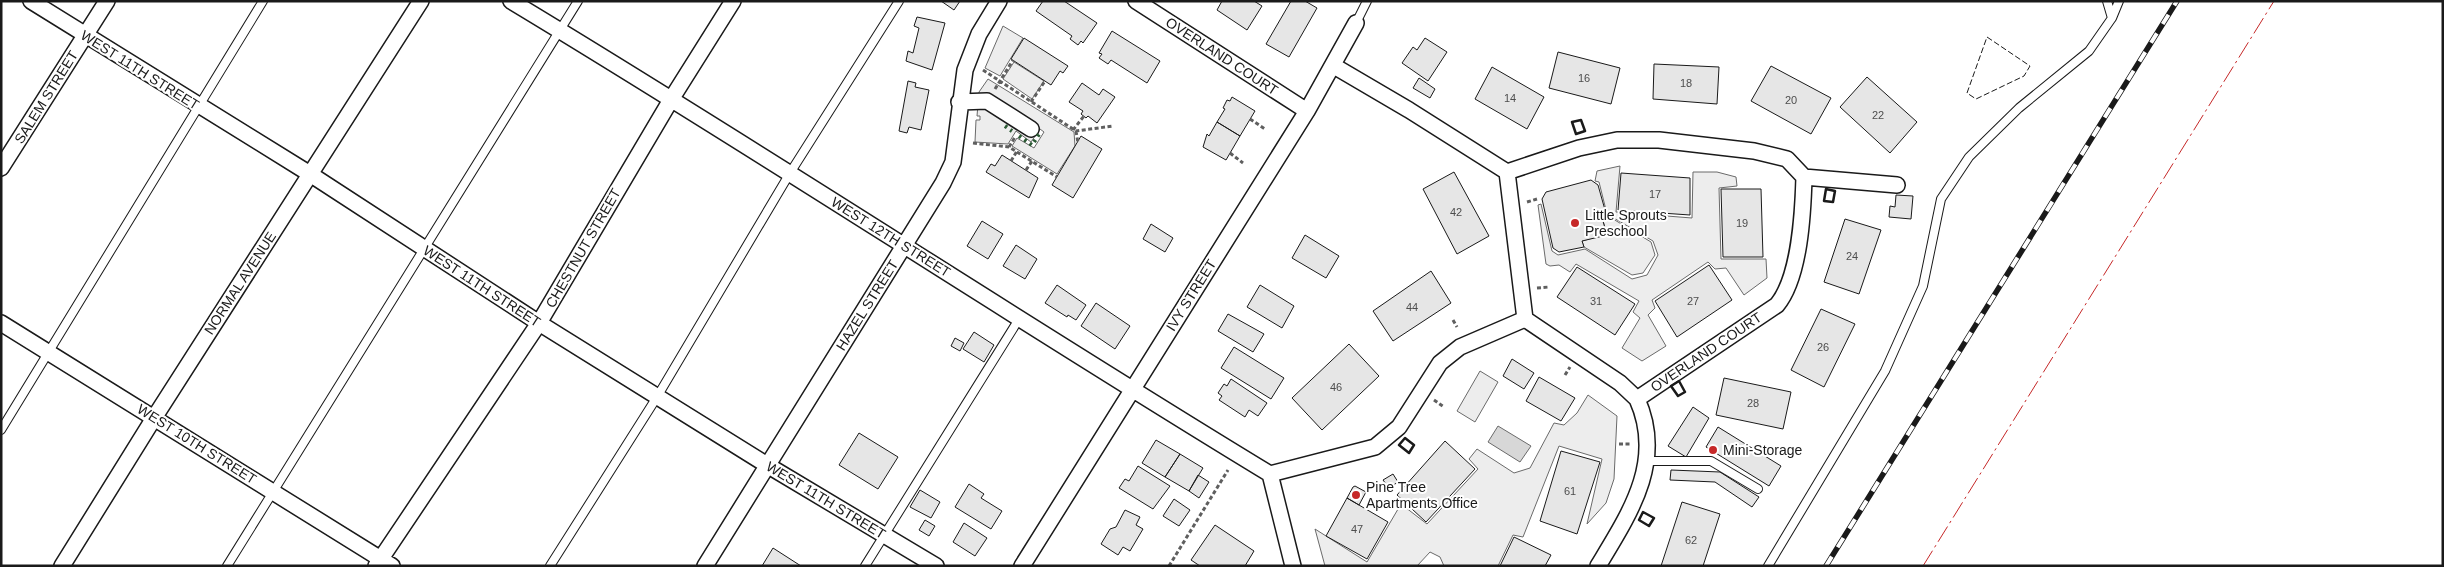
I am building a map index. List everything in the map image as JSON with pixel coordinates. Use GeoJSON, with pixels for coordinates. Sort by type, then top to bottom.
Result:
{"type":"FeatureCollection","features":[{"type":"Feature","properties":{"kind":"street","name":"WEST 11TH STREET"},"geometry":{"type":"LineString","coordinates":[[31,1],[310,174],[539,323],[767,465],[936,566]]}},
{"type":"Feature","properties":{"kind":"street","name":"SALEM STREET"},"geometry":{"type":"LineString","coordinates":[[1,168],[107,1]]}},
{"type":"Feature","properties":{"kind":"street","name":"NORMAL AVENUE"},"geometry":{"type":"LineString","coordinates":[[62,566],[154,418],[421,1]]}},
{"type":"Feature","properties":{"kind":"street","name":"WEST 12TH STREET"},"geometry":{"type":"LineString","coordinates":[[512,1],[672,98],[904,246],[1270,474]]}},
{"type":"Feature","properties":{"kind":"street","name":"CHESTNUT STREET"},"geometry":{"type":"LineString","coordinates":[[383,563],[539,323],[672,98],[733,1]]}},
{"type":"Feature","properties":{"kind":"street","name":"HAZEL STREET"},"geometry":{"type":"LineString","coordinates":[[705,566],[944,183],[953,162],[958,132],[959,102],[965,70],[979,34],[999,1]]}},
{"type":"Feature","properties":{"kind":"street","name":"OVERLAND COURT"},"geometry":{"type":"LineString","coordinates":[[1136,1],[1307,111]]}},
{"type":"Feature","properties":{"kind":"street","name":"IVY STREET"},"geometry":{"type":"LineString","coordinates":[[1022,566],[1307,111],[1334,66],[1356,23]]}},
{"type":"Feature","properties":{"kind":"street"},"geometry":{"type":"LineString","coordinates":[[1334,66],[1409,110],[1507,172]]}},
{"type":"Feature","properties":{"kind":"street"},"geometry":{"type":"LineString","coordinates":[[959,102],[987,101],[1031,129]]}},
{"type":"Feature","properties":{"kind":"street"},"geometry":{"type":"LineString","coordinates":[[1507,172],[1579,148],[1617,140],[1660,140],[1754,151],[1787,159],[1804,177],[1897,185]]}},
{"type":"Feature","properties":{"kind":"street"},"geometry":{"type":"LineString","coordinates":[[1293,566],[1270,474],[1376,448],[1399,427],[1440,363],[1460,347],[1525,318],[1507,172]]}},
{"type":"Feature","properties":{"kind":"street","name":"OVERLAND COURT"},"geometry":{"type":"LineString","coordinates":[[1525,318],[1620,383],[1637,398],[1777,305],[1785,295],[1792,278],[1803,208],[1804,177]]}},
{"type":"Feature","properties":{"kind":"street","name":"WEST 10TH STREET"},"geometry":{"type":"LineString","coordinates":[[1,322],[383,563]]}},
{"type":"Feature","properties":{"kind":"street"},"geometry":{"type":"LineString","coordinates":[[1598,566],[1629,515],[1643,481],[1646,461],[1644,415],[1637,398]]}},
{"type":"Feature","properties":{"kind":"lane"},"geometry":{"type":"LineString","coordinates":[[1,430],[50,353],[263,1]]}},
{"type":"Feature","properties":{"kind":"lane"},"geometry":{"type":"LineString","coordinates":[[227,566],[578,1]]}},
{"type":"Feature","properties":{"kind":"lane"},"geometry":{"type":"LineString","coordinates":[[550,566],[657,396],[790,173],[899,1]]}},
{"type":"Feature","properties":{"kind":"lane"},"geometry":{"type":"LineString","coordinates":[[1356,23],[1367,1]]}},
{"type":"Feature","properties":{"kind":"lane"},"geometry":{"type":"LineString","coordinates":[[2107,1],[2112,18]]}},
{"type":"Feature","properties":{"kind":"lane"},"geometry":{"type":"LineString","coordinates":[[1768,566],[1885,371],[1923,286],[1941,199],[1969,157],[2019,108],[2089,51],[2112,18],[2119,1]]}},
{"type":"Feature","properties":{"kind":"lane"},"geometry":{"type":"LineString","coordinates":[[865,566],[1020,318]]}},
{"type":"Feature","properties":{"kind":"lane"},"geometry":{"type":"LineString","coordinates":[[1646,461],[1711,461],[1758,489]]}},
{"type":"Feature","properties":{"kind":"path"},"geometry":{"type":"LineString","coordinates":[[999,82],[1013,60]]}},
{"type":"Feature","properties":{"kind":"path"},"geometry":{"type":"LineString","coordinates":[[982,70],[1075,130],[1113,126]]}},
{"type":"Feature","properties":{"kind":"path"},"geometry":{"type":"LineString","coordinates":[[1031,102],[1045,81]]}},
{"type":"Feature","properties":{"kind":"path"},"geometry":{"type":"LineString","coordinates":[[1078,143],[1075,130],[1084,116]]}},
{"type":"Feature","properties":{"kind":"path"},"geometry":{"type":"LineString","coordinates":[[1250,119],[1265,129]]}},
{"type":"Feature","properties":{"kind":"path"},"geometry":{"type":"LineString","coordinates":[[973,143],[1009,147],[1057,177]]}},
{"type":"Feature","properties":{"kind":"path"},"geometry":{"type":"LineString","coordinates":[[1011,161],[1016,151]]}},
{"type":"Feature","properties":{"kind":"path"},"geometry":{"type":"LineString","coordinates":[[1230,154],[1244,163]]}},
{"type":"Feature","properties":{"kind":"path"},"geometry":{"type":"LineString","coordinates":[[1026,170],[1032,161]]}},
{"type":"Feature","properties":{"kind":"path"},"geometry":{"type":"LineString","coordinates":[[1524,203],[1537,199]]}},
{"type":"Feature","properties":{"kind":"path"},"geometry":{"type":"LineString","coordinates":[[1536,288],[1549,287]]}},
{"type":"Feature","properties":{"kind":"path"},"geometry":{"type":"LineString","coordinates":[[1453,320],[1457,327]]}},
{"type":"Feature","properties":{"kind":"path"},"geometry":{"type":"LineString","coordinates":[[1565,375],[1572,365]]}},
{"type":"Feature","properties":{"kind":"path"},"geometry":{"type":"LineString","coordinates":[[1433,399],[1444,407]]}},
{"type":"Feature","properties":{"kind":"path"},"geometry":{"type":"LineString","coordinates":[[1619,444],[1632,444]]}},
{"type":"Feature","properties":{"kind":"path"},"geometry":{"type":"LineString","coordinates":[[1169,566],[1228,470]]}},
{"type":"Feature","properties":{"kind":"shaded area"},"geometry":{"type":"Polygon","coordinates":[[[1003,26],[1023,38],[1000,76],[985,68],[1003,26]]]}},
{"type":"Feature","properties":{"kind":"shaded area"},"geometry":{"type":"Polygon","coordinates":[[[1014,62],[1044,81],[1032,99],[1003,79],[1014,62]]]}},
{"type":"Feature","properties":{"kind":"shaded area"},"geometry":{"type":"Polygon","coordinates":[[[988,79],[1074,132],[1075,146],[1057,174],[1012,146],[1017,138],[1034,148],[1044,132],[1040,129],[1031,142],[1016,131],[1008,144],[975,142],[976,120],[980,120],[980,116],[977,116],[979,92],[988,79]]]}},
{"type":"Feature","properties":{"kind":"shaded area"},"geometry":{"type":"Polygon","coordinates":[[[1620,166],[1616,212],[1692,218],[1693,172],[1717,172],[1736,177],[1737,186],[1719,188],[1721,259],[1766,259],[1767,278],[1744,295],[1726,268],[1715,269],[1708,262],[1652,300],[1655,308],[1648,315],[1666,346],[1642,361],[1622,348],[1640,318],[1633,312],[1639,301],[1576,264],[1570,272],[1559,265],[1550,266],[1546,264],[1538,205],[1541,204],[1552,251],[1558,255],[1585,249],[1632,279],[1647,275],[1658,255],[1653,241],[1607,214],[1599,182],[1595,181],[1597,171],[1620,166]]]}},
{"type":"Feature","properties":{"kind":"shaded area"},"geometry":{"type":"Polygon","coordinates":[[[1600,211],[1651,242],[1655,255],[1643,273],[1632,275],[1584,247],[1582,241],[1607,234],[1600,211]]]}},
{"type":"Feature","properties":{"kind":"shaded area"},"geometry":{"type":"Polygon","coordinates":[[[1480,371],[1498,382],[1475,422],[1457,411],[1480,371]]]}},
{"type":"Feature","properties":{"kind":"shaded area"},"geometry":{"type":"Polygon","coordinates":[[[1588,395],[1617,416],[1614,479],[1606,503],[1587,524],[1602,459],[1559,446],[1523,537],[1513,535],[1498,566],[1444,566],[1440,557],[1430,552],[1417,566],[1325,566],[1315,529],[1367,562],[1401,504],[1427,524],[1478,469],[1469,459],[1477,449],[1514,473],[1530,468],[1554,423],[1564,425],[1577,413],[1588,395]]]}},
{"type":"Feature","properties":{"kind":"shaded area"},"geometry":{"type":"Polygon","coordinates":[[[1498,426],[1531,446],[1520,462],[1488,442],[1498,426]]]}},
{"type":"Feature","properties":{"kind":"building"},"geometry":{"type":"Polygon","coordinates":[[[941,1],[960,1],[954,10],[941,1]]]}},
{"type":"Feature","properties":{"kind":"building"},"geometry":{"type":"Polygon","coordinates":[[[1043,1],[1064,1],[1097,23],[1083,43],[1081,41],[1078,45],[1070,39],[1072,36],[1036,11],[1043,1]]]}},
{"type":"Feature","properties":{"kind":"building"},"geometry":{"type":"Polygon","coordinates":[[[1222,1],[1254,1],[1262,6],[1247,30],[1217,10],[1222,1]]]}},
{"type":"Feature","properties":{"kind":"building"},"geometry":{"type":"Polygon","coordinates":[[[1291,1],[1305,1],[1317,8],[1289,57],[1266,44],[1291,1]]]}},
{"type":"Feature","properties":{"kind":"building"},"geometry":{"type":"Polygon","coordinates":[[[917,17],[945,23],[932,70],[906,61],[908,51],[913,53],[919,28],[914,26],[917,17]]]}},
{"type":"Feature","properties":{"kind":"building"},"geometry":{"type":"Polygon","coordinates":[[[1112,31],[1160,61],[1147,83],[1111,60],[1108,64],[1099,58],[1102,54],[1099,53],[1112,31]]]}},
{"type":"Feature","properties":{"kind":"building"},"geometry":{"type":"Polygon","coordinates":[[[1024,38],[1068,66],[1063,73],[1060,71],[1051,85],[1011,59],[1024,38]]]}},
{"type":"Feature","properties":{"kind":"building"},"geometry":{"type":"Polygon","coordinates":[[[1425,38],[1447,52],[1428,81],[1402,63],[1413,47],[1417,50],[1425,38]]]}},
{"type":"Feature","properties":{"kind":"building"},"geometry":{"type":"Polygon","coordinates":[[[1558,52],[1620,68],[1611,104],[1549,88],[1558,52]]]}},
{"type":"Feature","properties":{"kind":"building"},"geometry":{"type":"Polygon","coordinates":[[[1654,64],[1719,67],[1717,104],[1653,99],[1654,64]]]}},
{"type":"Feature","properties":{"kind":"building"},"geometry":{"type":"Polygon","coordinates":[[[1771,66],[1831,98],[1811,134],[1751,101],[1771,66]]]}},
{"type":"Feature","properties":{"kind":"building"},"geometry":{"type":"Polygon","coordinates":[[[1492,67],[1544,97],[1527,129],[1475,99],[1492,67]]]}},
{"type":"Feature","properties":{"kind":"building"},"geometry":{"type":"Polygon","coordinates":[[[1867,77],[1917,122],[1890,153],[1840,107],[1867,77]]]}},
{"type":"Feature","properties":{"kind":"building"},"geometry":{"type":"Polygon","coordinates":[[[1419,78],[1435,89],[1430,98],[1413,88],[1419,78]]]}},
{"type":"Feature","properties":{"kind":"building"},"geometry":{"type":"Polygon","coordinates":[[[908,81],[916,83],[915,87],[929,90],[921,130],[909,127],[907,133],[899,131],[908,81]]]}},
{"type":"Feature","properties":{"kind":"building"},"geometry":{"type":"Polygon","coordinates":[[[1082,83],[1099,95],[1103,89],[1115,97],[1097,123],[1088,116],[1086,118],[1081,114],[1083,111],[1069,102],[1082,83]]]}},
{"type":"Feature","properties":{"kind":"building"},"geometry":{"type":"Polygon","coordinates":[[[1232,97],[1255,111],[1240,136],[1217,122],[1225,109],[1223,108],[1227,100],[1230,101],[1232,97]]]}},
{"type":"Feature","properties":{"kind":"building"},"geometry":{"type":"Polygon","coordinates":[[[1217,122],[1240,136],[1226,160],[1203,147],[1207,134],[1209,136],[1217,122]]]}},
{"type":"Feature","properties":{"kind":"building"},"geometry":{"type":"Polygon","coordinates":[[[1081,136],[1102,149],[1073,198],[1052,185],[1081,136]]]}},
{"type":"Feature","properties":{"kind":"building"},"geometry":{"type":"Polygon","coordinates":[[[1002,155],[1038,178],[1029,198],[986,172],[991,164],[995,166],[1002,155]]]}},
{"type":"Feature","properties":{"kind":"building"},"geometry":{"type":"Polygon","coordinates":[[[1454,172],[1489,236],[1457,254],[1423,189],[1454,172]]]}},
{"type":"Feature","properties":{"kind":"building"},"geometry":{"type":"Polygon","coordinates":[[[1621,173],[1690,178],[1690,215],[1618,210],[1621,173]]]}},
{"type":"Feature","properties":{"kind":"building","name":"Little Sprouts Preschool"},"geometry":{"type":"Polygon","coordinates":[[[1591,180],[1598,185],[1605,210],[1600,211],[1607,235],[1582,241],[1584,247],[1559,252],[1553,248],[1542,199],[1546,192],[1591,180]]]}},
{"type":"Feature","properties":{"kind":"building"},"geometry":{"type":"Polygon","coordinates":[[[1721,189],[1761,189],[1763,257],[1723,257],[1721,189]]]}},
{"type":"Feature","properties":{"kind":"building"},"geometry":{"type":"Polygon","coordinates":[[[1896,195],[1913,196],[1911,219],[1889,217],[1890,206],[1895,207],[1896,195]]]}},
{"type":"Feature","properties":{"kind":"building"},"geometry":{"type":"Polygon","coordinates":[[[1845,219],[1881,230],[1859,294],[1824,282],[1845,219]]]}},
{"type":"Feature","properties":{"kind":"building"},"geometry":{"type":"Polygon","coordinates":[[[982,221],[1003,234],[988,259],[967,246],[982,221]]]}},
{"type":"Feature","properties":{"kind":"building"},"geometry":{"type":"Polygon","coordinates":[[[1151,224],[1173,238],[1165,252],[1143,239],[1151,224]]]}},
{"type":"Feature","properties":{"kind":"building"},"geometry":{"type":"Polygon","coordinates":[[[1305,235],[1339,256],[1326,278],[1292,258],[1305,235]]]}},
{"type":"Feature","properties":{"kind":"building"},"geometry":{"type":"Polygon","coordinates":[[[1016,245],[1037,259],[1025,279],[1003,266],[1016,245]]]}},
{"type":"Feature","properties":{"kind":"building"},"geometry":{"type":"Polygon","coordinates":[[[1709,265],[1732,300],[1677,337],[1655,301],[1709,265]]]}},
{"type":"Feature","properties":{"kind":"building"},"geometry":{"type":"Polygon","coordinates":[[[1577,267],[1635,304],[1615,335],[1557,297],[1577,267]]]}},
{"type":"Feature","properties":{"kind":"building"},"geometry":{"type":"Polygon","coordinates":[[[1431,271],[1451,303],[1393,341],[1373,311],[1431,271]]]}},
{"type":"Feature","properties":{"kind":"building"},"geometry":{"type":"Polygon","coordinates":[[[1057,285],[1086,305],[1076,320],[1068,315],[1067,317],[1045,303],[1057,285]]]}},
{"type":"Feature","properties":{"kind":"building"},"geometry":{"type":"Polygon","coordinates":[[[1260,285],[1294,306],[1282,328],[1247,307],[1260,285]]]}},
{"type":"Feature","properties":{"kind":"building"},"geometry":{"type":"Polygon","coordinates":[[[1096,303],[1130,326],[1115,349],[1081,326],[1096,303]]]}},
{"type":"Feature","properties":{"kind":"building"},"geometry":{"type":"Polygon","coordinates":[[[1821,309],[1855,324],[1824,387],[1791,370],[1821,309]]]}},
{"type":"Feature","properties":{"kind":"building"},"geometry":{"type":"Polygon","coordinates":[[[1228,314],[1264,334],[1253,352],[1218,331],[1228,314]]]}},
{"type":"Feature","properties":{"kind":"building"},"geometry":{"type":"Polygon","coordinates":[[[974,332],[994,345],[984,362],[963,349],[974,332]]]}},
{"type":"Feature","properties":{"kind":"building"},"geometry":{"type":"Polygon","coordinates":[[[955,338],[964,343],[960,351],[951,346],[955,338]]]}},
{"type":"Feature","properties":{"kind":"building"},"geometry":{"type":"Polygon","coordinates":[[[1349,344],[1379,376],[1322,430],[1292,398],[1349,344]]]}},
{"type":"Feature","properties":{"kind":"building"},"geometry":{"type":"Polygon","coordinates":[[[1234,347],[1284,378],[1271,399],[1221,368],[1234,347]]]}},
{"type":"Feature","properties":{"kind":"building"},"geometry":{"type":"Polygon","coordinates":[[[1512,359],[1534,373],[1524,389],[1503,376],[1512,359]]]}},
{"type":"Feature","properties":{"kind":"building"},"geometry":{"type":"Polygon","coordinates":[[[1539,377],[1575,398],[1561,421],[1526,401],[1539,377]]]}},
{"type":"Feature","properties":{"kind":"building"},"geometry":{"type":"Polygon","coordinates":[[[1724,378],[1791,392],[1783,429],[1716,415],[1724,378]]]}},
{"type":"Feature","properties":{"kind":"building"},"geometry":{"type":"Polygon","coordinates":[[[1231,379],[1267,403],[1258,416],[1249,410],[1245,417],[1219,400],[1222,396],[1218,393],[1224,384],[1227,386],[1231,379]]]}},
{"type":"Feature","properties":{"kind":"building"},"geometry":{"type":"Polygon","coordinates":[[[1693,407],[1709,418],[1686,457],[1668,446],[1693,407]]]}},
{"type":"Feature","properties":{"kind":"building"},"geometry":{"type":"Polygon","coordinates":[[[1718,427],[1781,466],[1769,486],[1706,447],[1718,427]]]}},
{"type":"Feature","properties":{"kind":"building"},"geometry":{"type":"Polygon","coordinates":[[[859,433],[898,457],[878,489],[839,465],[859,433]]]}},
{"type":"Feature","properties":{"kind":"building"},"geometry":{"type":"Polygon","coordinates":[[[1156,440],[1180,454],[1165,477],[1142,463],[1156,440]]]}},
{"type":"Feature","properties":{"kind":"building"},"geometry":{"type":"Polygon","coordinates":[[[1445,441],[1475,469],[1426,522],[1397,495],[1445,441]]]}},
{"type":"Feature","properties":{"kind":"building"},"geometry":{"type":"Polygon","coordinates":[[[1561,451],[1600,462],[1577,534],[1540,521],[1561,451]]]}},
{"type":"Feature","properties":{"kind":"building"},"geometry":{"type":"Polygon","coordinates":[[[1180,454],[1203,468],[1189,491],[1165,477],[1180,454]]]}},
{"type":"Feature","properties":{"kind":"building"},"geometry":{"type":"Polygon","coordinates":[[[1138,466],[1170,486],[1153,509],[1119,488],[1125,479],[1129,481],[1138,466]]]}},
{"type":"Feature","properties":{"kind":"building"},"geometry":{"type":"Polygon","coordinates":[[[1671,470],[1720,472],[1759,497],[1752,507],[1715,482],[1670,480],[1671,470]]]}},
{"type":"Feature","properties":{"kind":"building"},"geometry":{"type":"Polygon","coordinates":[[[1393,474],[1398,482],[1389,488],[1383,480],[1393,474]]]}},
{"type":"Feature","properties":{"kind":"building"},"geometry":{"type":"Polygon","coordinates":[[[1198,475],[1209,482],[1199,498],[1189,491],[1198,475]]]}},
{"type":"Feature","properties":{"kind":"building"},"geometry":{"type":"Polygon","coordinates":[[[969,484],[984,494],[981,498],[1002,511],[991,529],[955,507],[969,484]]]}},
{"type":"Feature","properties":{"kind":"building","name":"Pine Tree Apartments Office"},"geometry":{"type":"Polygon","coordinates":[[[1355,486],[1366,492],[1359,505],[1347,498],[1355,486]]]}},
{"type":"Feature","properties":{"kind":"building"},"geometry":{"type":"Polygon","coordinates":[[[920,490],[940,502],[931,518],[910,507],[920,490]]]}},
{"type":"Feature","properties":{"kind":"building"},"geometry":{"type":"Polygon","coordinates":[[[1347,498],[1388,522],[1367,559],[1326,536],[1347,498]]]}},
{"type":"Feature","properties":{"kind":"building"},"geometry":{"type":"Polygon","coordinates":[[[1174,499],[1190,510],[1179,526],[1163,516],[1174,499]]]}},
{"type":"Feature","properties":{"kind":"building"},"geometry":{"type":"Polygon","coordinates":[[[1682,502],[1720,514],[1703,566],[1661,566],[1682,502]]]}},
{"type":"Feature","properties":{"kind":"building"},"geometry":{"type":"Polygon","coordinates":[[[1125,510],[1140,517],[1136,525],[1143,529],[1130,551],[1123,547],[1118,555],[1101,544],[1110,529],[1116,527],[1125,510]]]}},
{"type":"Feature","properties":{"kind":"building"},"geometry":{"type":"Polygon","coordinates":[[[925,520],[935,526],[929,536],[919,530],[925,520]]]}},
{"type":"Feature","properties":{"kind":"building"},"geometry":{"type":"Polygon","coordinates":[[[964,523],[987,538],[975,556],[953,542],[964,523]]]}},
{"type":"Feature","properties":{"kind":"building"},"geometry":{"type":"Polygon","coordinates":[[[1215,525],[1254,551],[1245,566],[1200,566],[1191,560],[1215,525]]]}},
{"type":"Feature","properties":{"kind":"building"},"geometry":{"type":"Polygon","coordinates":[[[1514,537],[1551,555],[1545,566],[1500,566],[1514,537]]]}},
{"type":"Feature","properties":{"kind":"building"},"geometry":{"type":"Polygon","coordinates":[[[773,548],[801,566],[762,566],[773,548]]]}},
{"type":"Feature","properties":{"kind":"railway"},"geometry":{"type":"LineString","coordinates":[[1826,566],[2177,1]]}},
{"type":"Feature","properties":{"kind":"hedge"},"geometry":{"type":"LineString","coordinates":[[1005,126],[1012,131]]}},
{"type":"Feature","properties":{"kind":"hedge"},"geometry":{"type":"LineString","coordinates":[[1019,136],[1032,145],[1041,131]]}},
{"type":"Feature","properties":{"kind":"fence"},"geometry":{"type":"LineString","coordinates":[[1987,37],[2030,66],[2024,76],[1976,99],[1967,93],[1987,37]]}},
{"type":"Feature","properties":{"kind":"wall"},"geometry":{"type":"LineString","coordinates":[[1581,120],[1585,131],[1576,134],[1572,122],[1581,120]]}},
{"type":"Feature","properties":{"kind":"wall"},"geometry":{"type":"LineString","coordinates":[[1826,189],[1835,191],[1833,202],[1824,201],[1826,189]]}},
{"type":"Feature","properties":{"kind":"wall"},"geometry":{"type":"LineString","coordinates":[[1679,381],[1685,392],[1678,396],[1671,386],[1679,381]]}},
{"type":"Feature","properties":{"kind":"wall"},"geometry":{"type":"LineString","coordinates":[[1405,438],[1414,445],[1409,453],[1399,445],[1405,438]]}},
{"type":"Feature","properties":{"kind":"wall"},"geometry":{"type":"LineString","coordinates":[[1643,512],[1654,518],[1649,526],[1639,520],[1643,512]]}},
{"type":"Feature","properties":{"kind":"power"},"geometry":{"type":"LineString","coordinates":[[1923,566],[2274,1]]}},
{"type":"Feature","properties":{"kind":"place","name":"Little Sprouts Preschool"},"geometry":{"type":"Point","coordinates":[1575,223]}},
{"type":"Feature","properties":{"kind":"place","name":"Mini-Storage"},"geometry":{"type":"Point","coordinates":[1713,450]}},
{"type":"Feature","properties":{"kind":"place","name":"Pine Tree Apartments Office"},"geometry":{"type":"Point","coordinates":[1356,495]}}]}
